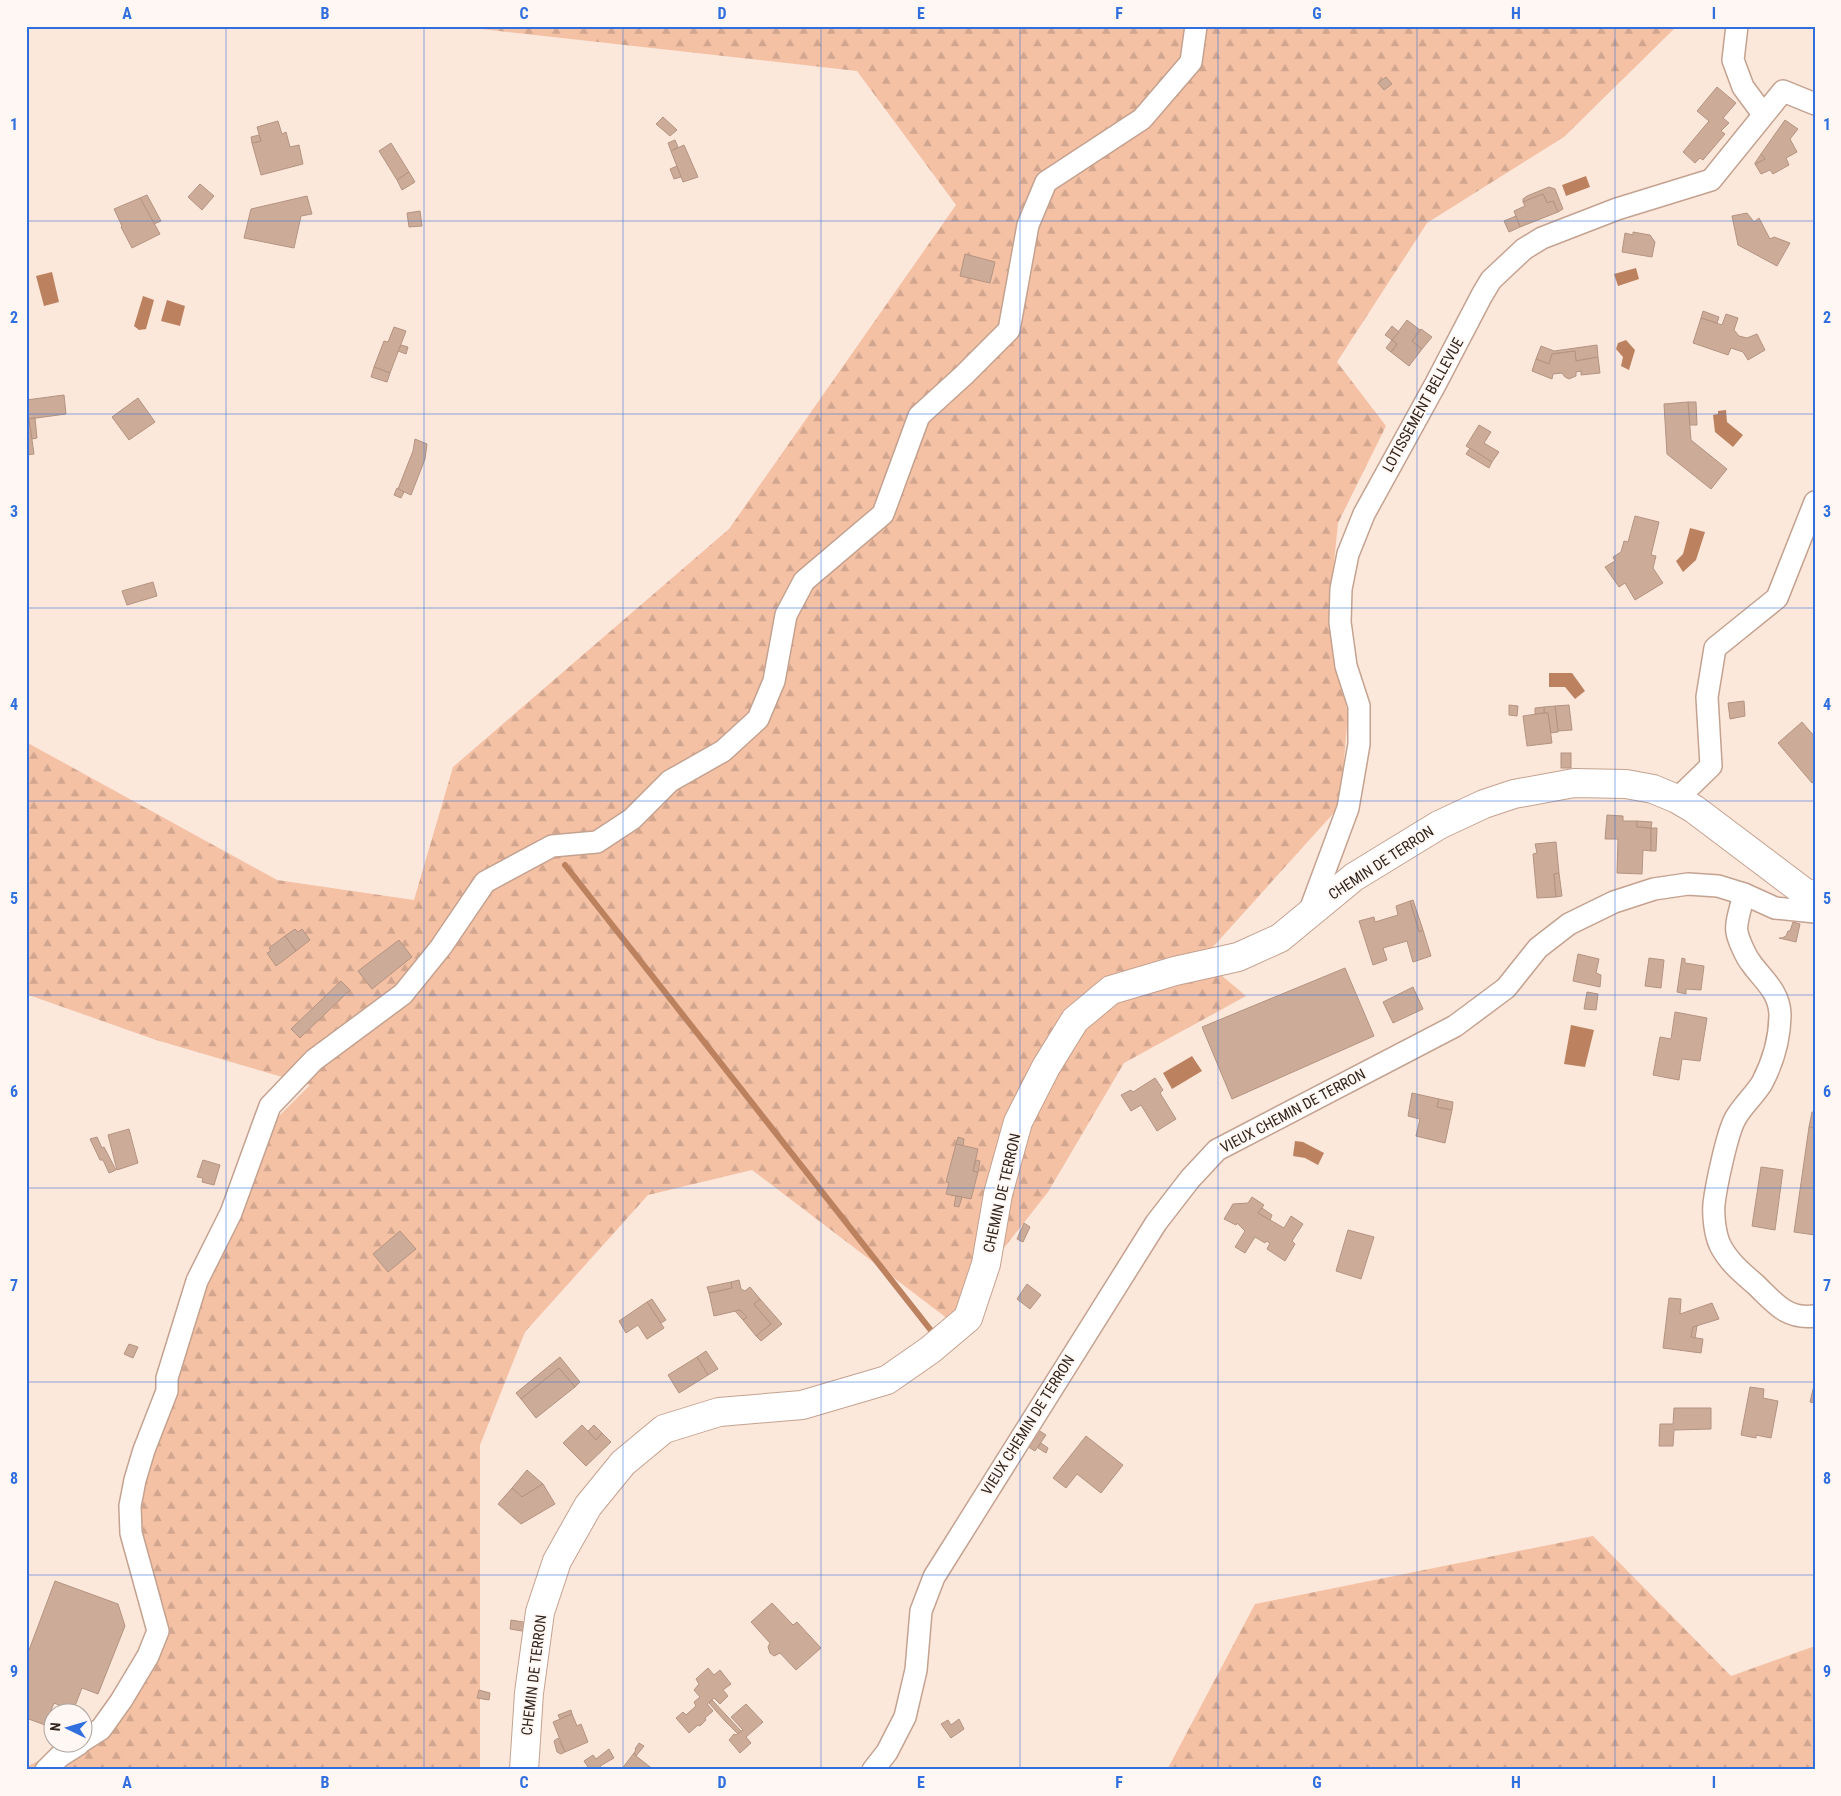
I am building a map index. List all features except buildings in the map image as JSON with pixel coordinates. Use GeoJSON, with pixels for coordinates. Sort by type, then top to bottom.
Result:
{"type":"FeatureCollection","features":[{"type":"Feature","properties":{"kind":"street"},"geometry":{"type":"LineString","coordinates":[[92,1735],[101,1729],[121,1701],[148,1656],[158,1631],[131,1533],[130,1506],[135,1480],[144,1450],[167,1391],[167,1378],[197,1281],[231,1213],[270,1106],[314,1060],[402,994],[440,947],[485,882],[552,846],[597,842],[632,819],[670,781],[723,752],[758,719],[774,681],[786,615],[804,581],[883,514],[919,416],[1009,330],[1028,225],[1046,182],[1142,119],[1191,62],[1196,26]]}},
{"type":"Feature","properties":{"kind":"street"},"geometry":{"type":"LineString","coordinates":[[1737,26],[1733,60],[1744,87],[1762,114]]}},
{"type":"Feature","properties":{"kind":"street","name":"LOTISSEMENT BELLEVUE"},"geometry":{"type":"LineString","coordinates":[[1309,913],[1348,808],[1359,744],[1359,706],[1346,666],[1340,622],[1341,589],[1348,554],[1364,514],[1491,280],[1524,249],[1542,238],[1618,209],[1711,180],[1762,114],[1783,91],[1815,104]]}},
{"type":"Feature","properties":{"kind":"street"},"geometry":{"type":"LineString","coordinates":[[1677,799],[1711,766],[1708,696],[1715,648],[1777,598],[1815,502]]}},
{"type":"Feature","properties":{"kind":"street","name":"CHEMIN DE TERRON"},"geometry":{"type":"LineString","coordinates":[[524,1770],[529,1693],[540,1612],[557,1561],[588,1506],[623,1463],[664,1430],[719,1412],[802,1405],[887,1380],[930,1350],[968,1318],[986,1264],[998,1194],[1018,1122],[1046,1067],[1075,1020],[1111,990],[1175,971],[1238,957],[1280,938],[1354,877],[1439,825],[1484,804],[1514,794],[1574,783],[1626,784],[1652,789],[1677,799],[1694,809],[1804,892],[1815,896]]}},
{"type":"Feature","properties":{"kind":"street","name":"VIEUX CHEMIN DE TERRON"},"geometry":{"type":"LineString","coordinates":[[873,1770],[888,1752],[905,1717],[916,1670],[921,1611],[934,1577],[1156,1223],[1190,1178],[1217,1150],[1455,1026],[1506,988],[1538,948],[1570,924],[1614,902],[1654,889],[1688,884],[1718,886],[1744,894],[1774,908],[1815,912]]}},
{"type":"Feature","properties":{"kind":"street"},"geometry":{"type":"LineString","coordinates":[[1744,894],[1737,930],[1750,962],[1772,987],[1780,1012],[1778,1034],[1772,1058],[1761,1083],[1735,1120],[1730,1132],[1714,1205],[1716,1226],[1719,1243],[1728,1260],[1778,1306],[1788,1314],[1815,1316]]}},
{"type":"Feature","properties":{"kind":"street"},"geometry":{"type":"LineString","coordinates":[[46,1770],[63,1754]]}},
{"type":"Feature","properties":{"kind":"green space"},"geometry":{"type":"Polygon","coordinates":[[[455,26],[1677,26],[1564,137],[1427,223],[1337,362],[1386,426],[1338,523],[1328,621],[1348,714],[1340,806],[1202,959],[1246,996],[1124,1063],[1048,1192],[948,1319],[752,1170],[648,1195],[525,1332],[480,1445],[480,1770],[26,1770],[26,1767],[52,1754],[92,1754],[92,1726],[103,1717],[150,1630],[124,1534],[142,1439],[277,1118],[310,1085],[156,1040],[26,994],[26,742],[277,880],[414,900],[453,767],[729,529],[956,205],[857,71],[455,26]]]}},
{"type":"Feature","properties":{"kind":"green space"},"geometry":{"type":"Polygon","coordinates":[[[1593,1536],[1731,1676],[1815,1646],[1815,1770],[1167,1770],[1255,1604],[1593,1536]]]}},
{"type":"Feature","properties":{"kind":"shaded area"},"geometry":{"type":"Polygon","coordinates":[[[1586,176],[1590,187],[1566,196],[1562,185],[1586,176]]]}},
{"type":"Feature","properties":{"kind":"shaded area"},"geometry":{"type":"Polygon","coordinates":[[[1636,268],[1639,279],[1618,286],[1614,274],[1636,268]]]}},
{"type":"Feature","properties":{"kind":"shaded area"},"geometry":{"type":"Polygon","coordinates":[[[52,272],[59,302],[44,306],[36,276],[52,272]]]}},
{"type":"Feature","properties":{"kind":"shaded area"},"geometry":{"type":"Polygon","coordinates":[[[143,296],[154,300],[146,329],[139,330],[134,326],[143,296]]]}},
{"type":"Feature","properties":{"kind":"shaded area"},"geometry":{"type":"Polygon","coordinates":[[[167,300],[185,306],[180,326],[161,321],[167,300]]]}},
{"type":"Feature","properties":{"kind":"shaded area"},"geometry":{"type":"Polygon","coordinates":[[[1626,340],[1635,350],[1629,370],[1621,366],[1623,357],[1616,349],[1618,343],[1626,340]]]}},
{"type":"Feature","properties":{"kind":"shaded area"},"geometry":{"type":"Polygon","coordinates":[[[1726,410],[1727,422],[1743,435],[1733,447],[1715,432],[1713,415],[1718,414],[1718,411],[1726,410]]]}},
{"type":"Feature","properties":{"kind":"shaded area"},"geometry":{"type":"Polygon","coordinates":[[[1690,528],[1705,532],[1696,560],[1683,572],[1676,561],[1683,554],[1690,528]]]}},
{"type":"Feature","properties":{"kind":"shaded area"},"geometry":{"type":"Polygon","coordinates":[[[1549,673],[1572,673],[1585,691],[1575,699],[1565,687],[1549,687],[1549,673]]]}},
{"type":"Feature","properties":{"kind":"shaded area"},"geometry":{"type":"Polygon","coordinates":[[[1571,1025],[1594,1030],[1585,1067],[1564,1064],[1571,1025]]]}},
{"type":"Feature","properties":{"kind":"shaded area"},"geometry":{"type":"Polygon","coordinates":[[[1192,1056],[1202,1071],[1172,1089],[1163,1073],[1192,1056]]]}},
{"type":"Feature","properties":{"kind":"shaded area"},"geometry":{"type":"Polygon","coordinates":[[[1295,1141],[1303,1142],[1324,1153],[1318,1165],[1305,1158],[1293,1156],[1295,1141]]]}},
{"type":"Feature","properties":{"kind":"waterway"},"geometry":{"type":"LineString","coordinates":[[565,865],[933,1333]]}}]}
